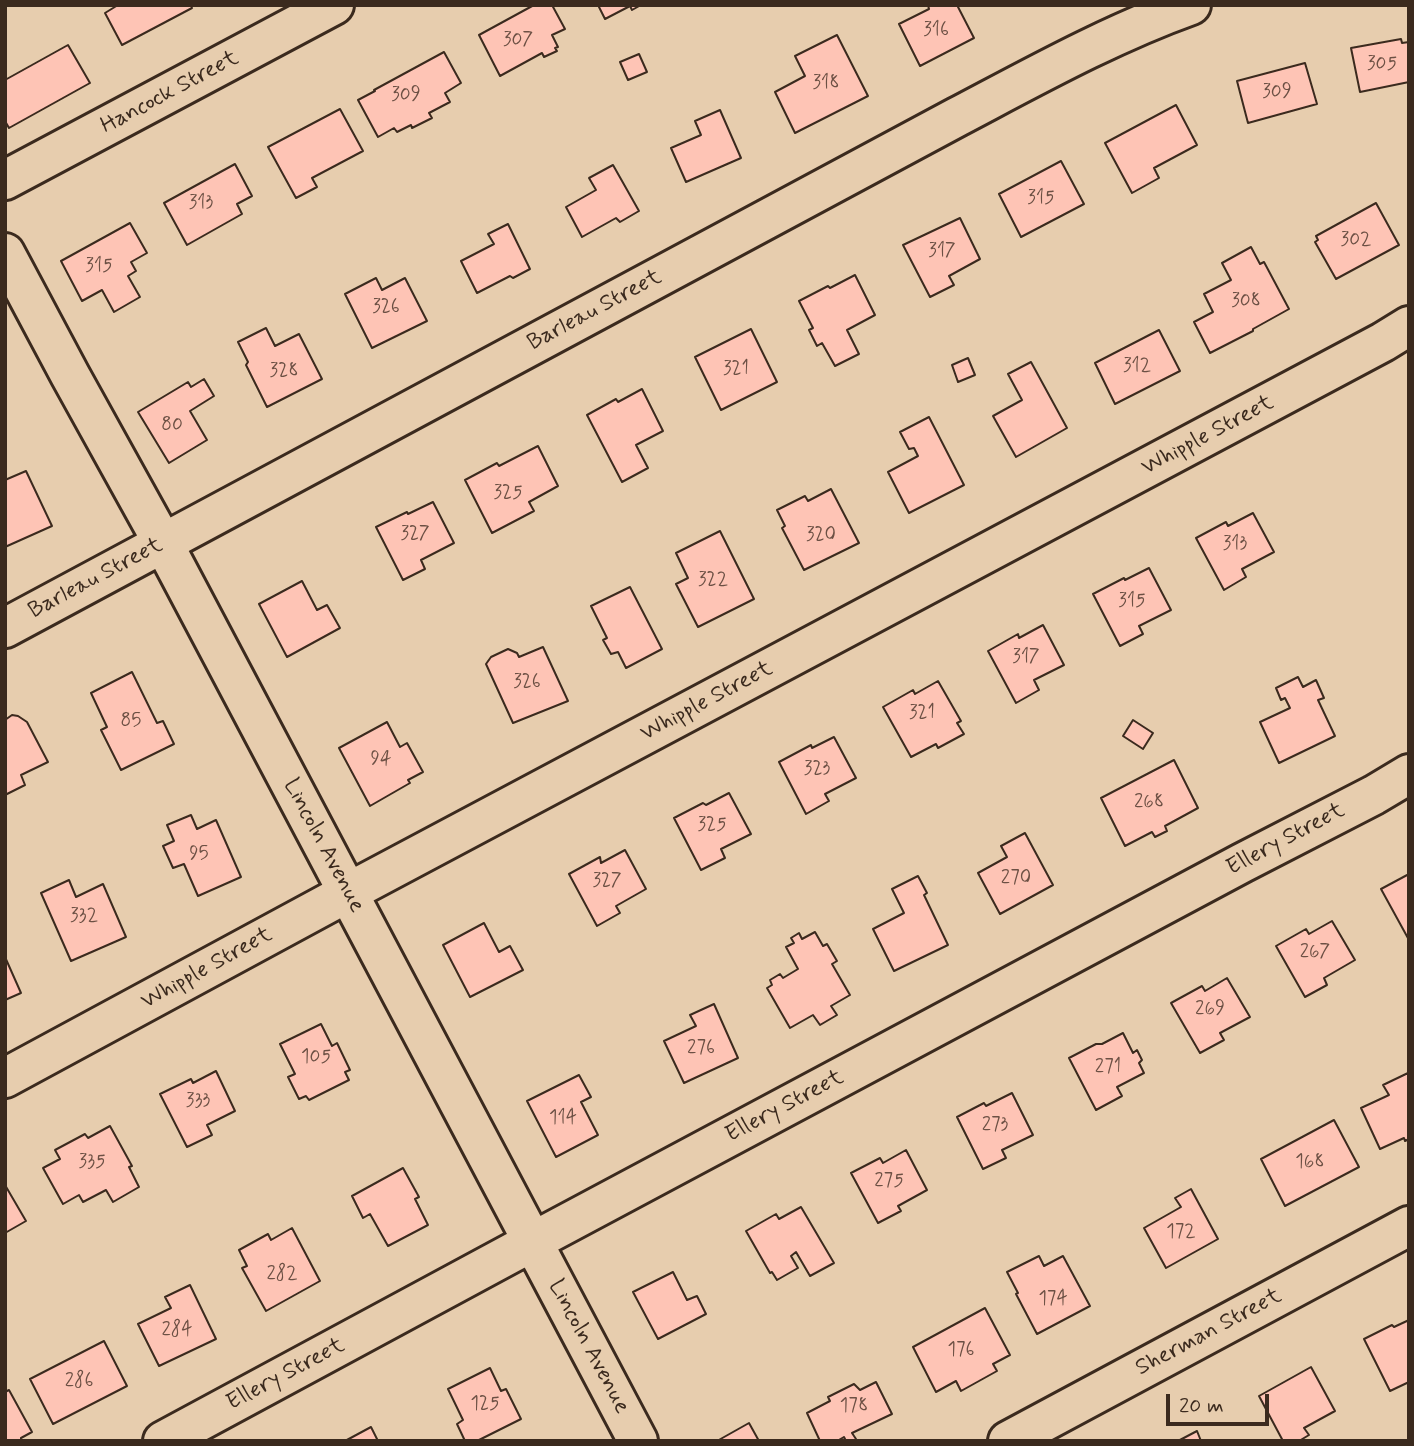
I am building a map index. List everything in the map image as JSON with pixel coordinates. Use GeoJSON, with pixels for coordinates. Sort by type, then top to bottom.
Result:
{"type":"FeatureCollection","features":[{"type":"Feature","properties":{"kind":"street","name":"Hancock Street"},"geometry":{"type":"LineString","coordinates":[[5,180],[334,5]]}},
{"type":"Feature","properties":{"kind":"street","name":"Barleau Street"},"geometry":{"type":"LineString","coordinates":[[5,628],[957,117],[1063,62],[1161,16],[1191,5]]}},
{"type":"Feature","properties":{"kind":"street","name":"Lincoln Avenue"},"geometry":{"type":"LineString","coordinates":[[5,253],[163,543],[638,1441]]}},
{"type":"Feature","properties":{"kind":"street","name":"Whipple Street"},"geometry":{"type":"LineString","coordinates":[[5,1078],[347,893],[1371,349],[1409,326]]}},
{"type":"Feature","properties":{"kind":"street","name":"Ellery Street"},"geometry":{"type":"LineString","coordinates":[[163,1441],[1409,774]]}},
{"type":"Feature","properties":{"kind":"street","name":"Sherman Street"},"geometry":{"type":"LineString","coordinates":[[1008,1441],[1409,1226]]}},
{"type":"Feature","properties":{"kind":"building"},"geometry":{"type":"Polygon","coordinates":[[[118,5],[190,5],[192,8],[122,45],[105,13],[118,5]]]}},
{"type":"Feature","properties":{"kind":"building"},"geometry":{"type":"Polygon","coordinates":[[[534,5],[552,5],[565,29],[552,35],[558,47],[555,48],[557,51],[544,57],[542,53],[500,76],[479,35],[534,5]]]}},
{"type":"Feature","properties":{"kind":"building"},"geometry":{"type":"Polygon","coordinates":[[[598,5],[641,5],[632,10],[630,6],[605,19],[598,5]]]}},
{"type":"Feature","properties":{"kind":"building"},"geometry":{"type":"Polygon","coordinates":[[[928,5],[957,5],[974,38],[920,66],[899,24],[929,9],[928,5]]]}},
{"type":"Feature","properties":{"kind":"building"},"geometry":{"type":"Polygon","coordinates":[[[837,35],[868,96],[795,133],[775,92],[805,76],[795,56],[837,35]]]}},
{"type":"Feature","properties":{"kind":"building"},"geometry":{"type":"Polygon","coordinates":[[[1401,39],[1402,43],[1409,42],[1409,82],[1360,92],[1351,48],[1401,39]]]}},
{"type":"Feature","properties":{"kind":"building"},"geometry":{"type":"Polygon","coordinates":[[[68,45],[90,83],[9,128],[5,121],[5,80],[68,45]]]}},
{"type":"Feature","properties":{"kind":"building"},"geometry":{"type":"Polygon","coordinates":[[[444,52],[461,83],[445,93],[450,102],[429,113],[432,118],[412,128],[411,125],[397,132],[394,128],[378,137],[358,100],[444,52]]]}},
{"type":"Feature","properties":{"kind":"building"},"geometry":{"type":"Polygon","coordinates":[[[639,54],[647,72],[628,80],[620,62],[639,54]]]}},
{"type":"Feature","properties":{"kind":"building"},"geometry":{"type":"Polygon","coordinates":[[[1305,63],[1317,104],[1248,123],[1237,81],[1305,63]]]}},
{"type":"Feature","properties":{"kind":"building"},"geometry":{"type":"Polygon","coordinates":[[[1176,105],[1197,145],[1154,168],[1159,178],[1132,193],[1105,143],[1176,105]]]}},
{"type":"Feature","properties":{"kind":"building"},"geometry":{"type":"Polygon","coordinates":[[[340,109],[363,151],[312,178],[317,187],[296,198],[268,147],[340,109]]]}},
{"type":"Feature","properties":{"kind":"building"},"geometry":{"type":"Polygon","coordinates":[[[720,110],[741,158],[686,182],[671,148],[701,135],[695,121],[720,110]]]}},
{"type":"Feature","properties":{"kind":"building"},"geometry":{"type":"Polygon","coordinates":[[[1061,161],[1084,204],[1021,237],[999,194],[1061,161]]]}},
{"type":"Feature","properties":{"kind":"building"},"geometry":{"type":"Polygon","coordinates":[[[235,164],[252,196],[237,204],[242,214],[187,245],[164,203],[235,164]]]}},
{"type":"Feature","properties":{"kind":"building"},"geometry":{"type":"Polygon","coordinates":[[[613,165],[639,211],[620,222],[616,218],[582,237],[566,207],[596,190],[589,178],[613,165]]]}},
{"type":"Feature","properties":{"kind":"building"},"geometry":{"type":"Polygon","coordinates":[[[1376,203],[1399,245],[1336,279],[1315,242],[1318,240],[1316,236],[1376,203]]]}},
{"type":"Feature","properties":{"kind":"building"},"geometry":{"type":"Polygon","coordinates":[[[960,218],[980,259],[949,276],[954,285],[930,297],[903,245],[960,218]]]}},
{"type":"Feature","properties":{"kind":"building"},"geometry":{"type":"Polygon","coordinates":[[[130,223],[147,253],[131,262],[136,271],[128,276],[140,297],[114,312],[102,290],[82,301],[61,261],[130,223]]]}},
{"type":"Feature","properties":{"kind":"building"},"geometry":{"type":"Polygon","coordinates":[[[508,224],[530,269],[477,293],[461,261],[494,244],[488,234],[508,224]]]}},
{"type":"Feature","properties":{"kind":"building"},"geometry":{"type":"Polygon","coordinates":[[[1251,247],[1260,264],[1264,262],[1289,309],[1210,353],[1194,322],[1213,312],[1204,294],[1231,280],[1222,263],[1251,247]]]}},
{"type":"Feature","properties":{"kind":"building"},"geometry":{"type":"Polygon","coordinates":[[[855,275],[875,315],[847,330],[859,354],[835,366],[822,343],[817,346],[809,330],[813,328],[799,301],[855,275]]]}},
{"type":"Feature","properties":{"kind":"building"},"geometry":{"type":"Polygon","coordinates":[[[376,278],[382,290],[405,278],[427,321],[372,348],[345,294],[376,278]]]}},
{"type":"Feature","properties":{"kind":"building"},"geometry":{"type":"Polygon","coordinates":[[[266,328],[275,346],[299,334],[322,379],[267,407],[238,342],[266,328]]]}},
{"type":"Feature","properties":{"kind":"building"},"geometry":{"type":"Polygon","coordinates":[[[751,329],[777,382],[721,410],[695,357],[751,329]]]}},
{"type":"Feature","properties":{"kind":"building"},"geometry":{"type":"Polygon","coordinates":[[[1159,330],[1180,371],[1115,404],[1095,363],[1159,330]]]}},
{"type":"Feature","properties":{"kind":"building"},"geometry":{"type":"Polygon","coordinates":[[[968,358],[975,375],[958,382],[952,365],[968,358]]]}},
{"type":"Feature","properties":{"kind":"building"},"geometry":{"type":"Polygon","coordinates":[[[1031,362],[1067,428],[1016,457],[993,416],[1022,400],[1008,374],[1031,362]]]}},
{"type":"Feature","properties":{"kind":"building"},"geometry":{"type":"Polygon","coordinates":[[[204,379],[214,396],[190,411],[207,440],[169,463],[138,412],[188,382],[191,387],[204,379]]]}},
{"type":"Feature","properties":{"kind":"building"},"geometry":{"type":"Polygon","coordinates":[[[642,389],[663,431],[636,445],[648,468],[622,482],[587,415],[642,389]]]}},
{"type":"Feature","properties":{"kind":"building"},"geometry":{"type":"Polygon","coordinates":[[[929,417],[964,485],[909,513],[888,472],[918,456],[914,448],[909,449],[900,432],[929,417]]]}},
{"type":"Feature","properties":{"kind":"building"},"geometry":{"type":"Polygon","coordinates":[[[538,446],[558,486],[529,502],[534,511],[492,533],[465,480],[538,446]]]}},
{"type":"Feature","properties":{"kind":"building"},"geometry":{"type":"Polygon","coordinates":[[[26,471],[52,526],[5,547],[5,480],[26,471]]]}},
{"type":"Feature","properties":{"kind":"building"},"geometry":{"type":"Polygon","coordinates":[[[831,489],[859,543],[804,570],[782,528],[785,526],[777,510],[805,496],[808,501],[831,489]]]}},
{"type":"Feature","properties":{"kind":"building"},"geometry":{"type":"Polygon","coordinates":[[[433,502],[454,543],[421,560],[425,569],[403,580],[376,527],[433,502]]]}},
{"type":"Feature","properties":{"kind":"building"},"geometry":{"type":"Polygon","coordinates":[[[1253,513],[1274,552],[1242,569],[1246,577],[1224,590],[1196,538],[1226,522],[1228,526],[1253,513]]]}},
{"type":"Feature","properties":{"kind":"building"},"geometry":{"type":"Polygon","coordinates":[[[720,531],[754,599],[698,627],[676,584],[688,578],[676,553],[720,531]]]}},
{"type":"Feature","properties":{"kind":"building"},"geometry":{"type":"Polygon","coordinates":[[[1149,568],[1171,610],[1139,626],[1143,634],[1120,646],[1093,594],[1149,568]]]}},
{"type":"Feature","properties":{"kind":"building"},"geometry":{"type":"Polygon","coordinates":[[[302,581],[317,610],[327,605],[340,628],[287,657],[259,604],[302,581]]]}},
{"type":"Feature","properties":{"kind":"building"},"geometry":{"type":"Polygon","coordinates":[[[630,587],[662,649],[626,668],[618,652],[611,654],[603,640],[607,638],[591,606],[630,587]]]}},
{"type":"Feature","properties":{"kind":"building"},"geometry":{"type":"Polygon","coordinates":[[[1043,625],[1064,665],[1034,680],[1039,690],[1016,703],[988,651],[1018,634],[1019,638],[1043,625]]]}},
{"type":"Feature","properties":{"kind":"building"},"geometry":{"type":"Polygon","coordinates":[[[543,647],[568,701],[513,723],[486,664],[491,657],[508,649],[519,657],[543,647]]]}},
{"type":"Feature","properties":{"kind":"building"},"geometry":{"type":"Polygon","coordinates":[[[132,672],[157,723],[163,721],[174,744],[121,770],[101,730],[107,727],[91,693],[132,672]]]}},
{"type":"Feature","properties":{"kind":"building"},"geometry":{"type":"Polygon","coordinates":[[[1298,677],[1303,687],[1316,680],[1324,698],[1318,700],[1335,736],[1279,763],[1260,722],[1290,708],[1285,698],[1281,700],[1276,688],[1298,677]]]}},
{"type":"Feature","properties":{"kind":"building"},"geometry":{"type":"Polygon","coordinates":[[[938,681],[961,721],[957,723],[964,734],[938,748],[936,744],[911,757],[883,707],[913,690],[915,694],[938,681]]]}},
{"type":"Feature","properties":{"kind":"building"},"geometry":{"type":"Polygon","coordinates":[[[12,715],[27,722],[48,762],[21,775],[25,785],[5,795],[5,720],[12,715]]]}},
{"type":"Feature","properties":{"kind":"building"},"geometry":{"type":"Polygon","coordinates":[[[1133,720],[1153,733],[1143,749],[1123,736],[1133,720]]]}},
{"type":"Feature","properties":{"kind":"building"},"geometry":{"type":"Polygon","coordinates":[[[387,722],[400,747],[407,743],[423,772],[408,780],[410,783],[370,806],[339,748],[387,722]]]}},
{"type":"Feature","properties":{"kind":"building"},"geometry":{"type":"Polygon","coordinates":[[[834,737],[856,778],[825,794],[829,801],[806,814],[779,762],[811,745],[812,748],[834,737]]]}},
{"type":"Feature","properties":{"kind":"building"},"geometry":{"type":"Polygon","coordinates":[[[1174,760],[1198,808],[1165,826],[1167,831],[1155,837],[1152,832],[1125,846],[1101,798],[1174,760]]]}},
{"type":"Feature","properties":{"kind":"building"},"geometry":{"type":"Polygon","coordinates":[[[729,793],[751,834],[721,849],[725,858],[701,870],[674,818],[729,793]]]}},
{"type":"Feature","properties":{"kind":"building"},"geometry":{"type":"Polygon","coordinates":[[[191,815],[197,829],[216,820],[241,877],[198,896],[184,864],[173,868],[163,846],[174,841],[167,825],[191,815]]]}},
{"type":"Feature","properties":{"kind":"building"},"geometry":{"type":"Polygon","coordinates":[[[1025,833],[1053,885],[1000,914],[978,873],[1007,857],[1001,846],[1025,833]]]}},
{"type":"Feature","properties":{"kind":"building"},"geometry":{"type":"Polygon","coordinates":[[[625,850],[646,889],[616,906],[620,913],[597,926],[569,874],[600,857],[601,863],[625,850]]]}},
{"type":"Feature","properties":{"kind":"building"},"geometry":{"type":"Polygon","coordinates":[[[1409,874],[1409,940],[1381,889],[1409,874]]]}},
{"type":"Feature","properties":{"kind":"building"},"geometry":{"type":"Polygon","coordinates":[[[918,876],[948,945],[894,971],[873,929],[904,913],[892,889],[918,876]]]}},
{"type":"Feature","properties":{"kind":"building"},"geometry":{"type":"Polygon","coordinates":[[[69,880],[76,897],[103,884],[126,937],[71,961],[41,893],[69,880]]]}},
{"type":"Feature","properties":{"kind":"building"},"geometry":{"type":"Polygon","coordinates":[[[1332,921],[1355,960],[1324,978],[1327,985],[1305,997],[1276,946],[1306,929],[1309,934],[1332,921]]]}},
{"type":"Feature","properties":{"kind":"building"},"geometry":{"type":"Polygon","coordinates":[[[484,923],[499,952],[510,946],[523,970],[470,997],[443,945],[484,923]]]}},
{"type":"Feature","properties":{"kind":"building"},"geometry":{"type":"Polygon","coordinates":[[[815,932],[823,946],[827,944],[837,961],[832,964],[850,995],[831,1006],[837,1015],[820,1025],[813,1015],[790,1028],[767,988],[772,985],[770,980],[780,974],[783,978],[798,969],[786,947],[794,943],[791,938],[799,933],[802,939],[815,932]]]}},
{"type":"Feature","properties":{"kind":"building"},"geometry":{"type":"Polygon","coordinates":[[[5,957],[21,993],[5,1000],[5,957]]]}},
{"type":"Feature","properties":{"kind":"building"},"geometry":{"type":"Polygon","coordinates":[[[1227,978],[1250,1017],[1220,1033],[1224,1040],[1200,1053],[1171,1003],[1202,986],[1205,991],[1227,978]]]}},
{"type":"Feature","properties":{"kind":"building"},"geometry":{"type":"Polygon","coordinates":[[[714,1004],[738,1058],[684,1083],[664,1041],[696,1026],[690,1015],[714,1004]]]}},
{"type":"Feature","properties":{"kind":"building"},"geometry":{"type":"Polygon","coordinates":[[[321,1024],[332,1046],[337,1043],[350,1070],[345,1072],[349,1080],[309,1100],[306,1096],[299,1099],[288,1077],[295,1074],[280,1044],[321,1024]]]}},
{"type":"Feature","properties":{"kind":"building"},"geometry":{"type":"Polygon","coordinates":[[[1123,1033],[1133,1053],[1137,1050],[1144,1073],[1117,1087],[1122,1096],[1096,1110],[1069,1058],[1123,1033]]]}},
{"type":"Feature","properties":{"kind":"building"},"geometry":{"type":"Polygon","coordinates":[[[216,1071],[235,1111],[207,1125],[212,1135],[187,1147],[160,1094],[191,1079],[193,1083],[216,1071]]]}},
{"type":"Feature","properties":{"kind":"building"},"geometry":{"type":"Polygon","coordinates":[[[1408,1073],[1409,1139],[1405,1141],[1404,1138],[1380,1149],[1361,1108],[1389,1095],[1383,1085],[1408,1073]]]}},
{"type":"Feature","properties":{"kind":"building"},"geometry":{"type":"Polygon","coordinates":[[[579,1075],[591,1097],[581,1102],[598,1135],[556,1157],[527,1101],[579,1075]]]}},
{"type":"Feature","properties":{"kind":"building"},"geometry":{"type":"Polygon","coordinates":[[[1012,1093],[1033,1135],[1002,1150],[1006,1158],[983,1169],[957,1117],[1012,1093]]]}},
{"type":"Feature","properties":{"kind":"building"},"geometry":{"type":"Polygon","coordinates":[[[1334,1120],[1359,1167],[1285,1206],[1261,1159],[1334,1120]]]}},
{"type":"Feature","properties":{"kind":"building"},"geometry":{"type":"Polygon","coordinates":[[[110,1126],[132,1166],[129,1167],[139,1187],[113,1202],[106,1190],[83,1202],[79,1195],[63,1204],[43,1168],[60,1159],[55,1150],[85,1134],[88,1138],[110,1126]]]}},
{"type":"Feature","properties":{"kind":"building"},"geometry":{"type":"Polygon","coordinates":[[[906,1150],[927,1190],[898,1206],[901,1211],[878,1223],[851,1173],[880,1158],[883,1163],[906,1150]]]}},
{"type":"Feature","properties":{"kind":"building"},"geometry":{"type":"Polygon","coordinates":[[[403,1168],[419,1197],[415,1199],[428,1225],[388,1246],[370,1214],[363,1218],[352,1196],[403,1168]]]}},
{"type":"Feature","properties":{"kind":"building"},"geometry":{"type":"Polygon","coordinates":[[[5,1185],[26,1221],[5,1233],[5,1185]]]}},
{"type":"Feature","properties":{"kind":"building"},"geometry":{"type":"Polygon","coordinates":[[[1191,1189],[1218,1239],[1166,1268],[1144,1228],[1181,1207],[1175,1198],[1191,1189]]]}},
{"type":"Feature","properties":{"kind":"building"},"geometry":{"type":"Polygon","coordinates":[[[801,1207],[834,1263],[810,1276],[796,1252],[791,1256],[798,1268],[777,1280],[772,1272],[770,1273],[746,1231],[776,1214],[779,1219],[801,1207]]]}},
{"type":"Feature","properties":{"kind":"building"},"geometry":{"type":"Polygon","coordinates":[[[292,1228],[320,1281],[266,1311],[242,1268],[247,1266],[239,1250],[268,1234],[271,1240],[292,1228]]]}},
{"type":"Feature","properties":{"kind":"building"},"geometry":{"type":"Polygon","coordinates":[[[1039,1256],[1044,1266],[1063,1256],[1090,1306],[1037,1334],[1007,1272],[1039,1256]]]}},
{"type":"Feature","properties":{"kind":"building"},"geometry":{"type":"Polygon","coordinates":[[[673,1272],[687,1300],[697,1296],[706,1314],[658,1339],[633,1292],[673,1272]]]}},
{"type":"Feature","properties":{"kind":"building"},"geometry":{"type":"Polygon","coordinates":[[[190,1285],[216,1339],[159,1366],[138,1324],[171,1308],[165,1297],[190,1285]]]}},
{"type":"Feature","properties":{"kind":"building"},"geometry":{"type":"Polygon","coordinates":[[[985,1308],[1010,1355],[993,1364],[997,1371],[961,1391],[956,1381],[936,1392],[913,1347],[985,1308]]]}},
{"type":"Feature","properties":{"kind":"building"},"geometry":{"type":"Polygon","coordinates":[[[1409,1320],[1409,1382],[1390,1391],[1364,1339],[1409,1320]]]}},
{"type":"Feature","properties":{"kind":"building"},"geometry":{"type":"Polygon","coordinates":[[[104,1341],[127,1386],[53,1424],[30,1379],[104,1341]]]}},
{"type":"Feature","properties":{"kind":"building"},"geometry":{"type":"Polygon","coordinates":[[[1311,1367],[1335,1411],[1304,1428],[1309,1435],[1299,1441],[1283,1441],[1259,1396],[1311,1367]]]}},
{"type":"Feature","properties":{"kind":"building"},"geometry":{"type":"Polygon","coordinates":[[[490,1368],[501,1391],[506,1389],[521,1419],[477,1441],[465,1441],[457,1424],[463,1420],[448,1389],[490,1368]]]}},
{"type":"Feature","properties":{"kind":"building"},"geometry":{"type":"Polygon","coordinates":[[[876,1382],[892,1414],[852,1433],[856,1439],[853,1441],[846,1441],[844,1437],[837,1441],[820,1441],[807,1413],[830,1401],[828,1397],[854,1384],[860,1390],[876,1382]]]}},
{"type":"Feature","properties":{"kind":"building"},"geometry":{"type":"Polygon","coordinates":[[[9,1390],[32,1432],[21,1438],[21,1441],[5,1441],[5,1392],[9,1390]]]}},
{"type":"Feature","properties":{"kind":"building"},"geometry":{"type":"Polygon","coordinates":[[[749,1423],[759,1441],[717,1441],[749,1423]]]}},
{"type":"Feature","properties":{"kind":"building"},"geometry":{"type":"Polygon","coordinates":[[[371,1427],[378,1441],[345,1441],[371,1427]]]}},
{"type":"Feature","properties":{"kind":"building"},"geometry":{"type":"Polygon","coordinates":[[[1197,1431],[1201,1441],[1178,1441],[1197,1431]]]}}]}
